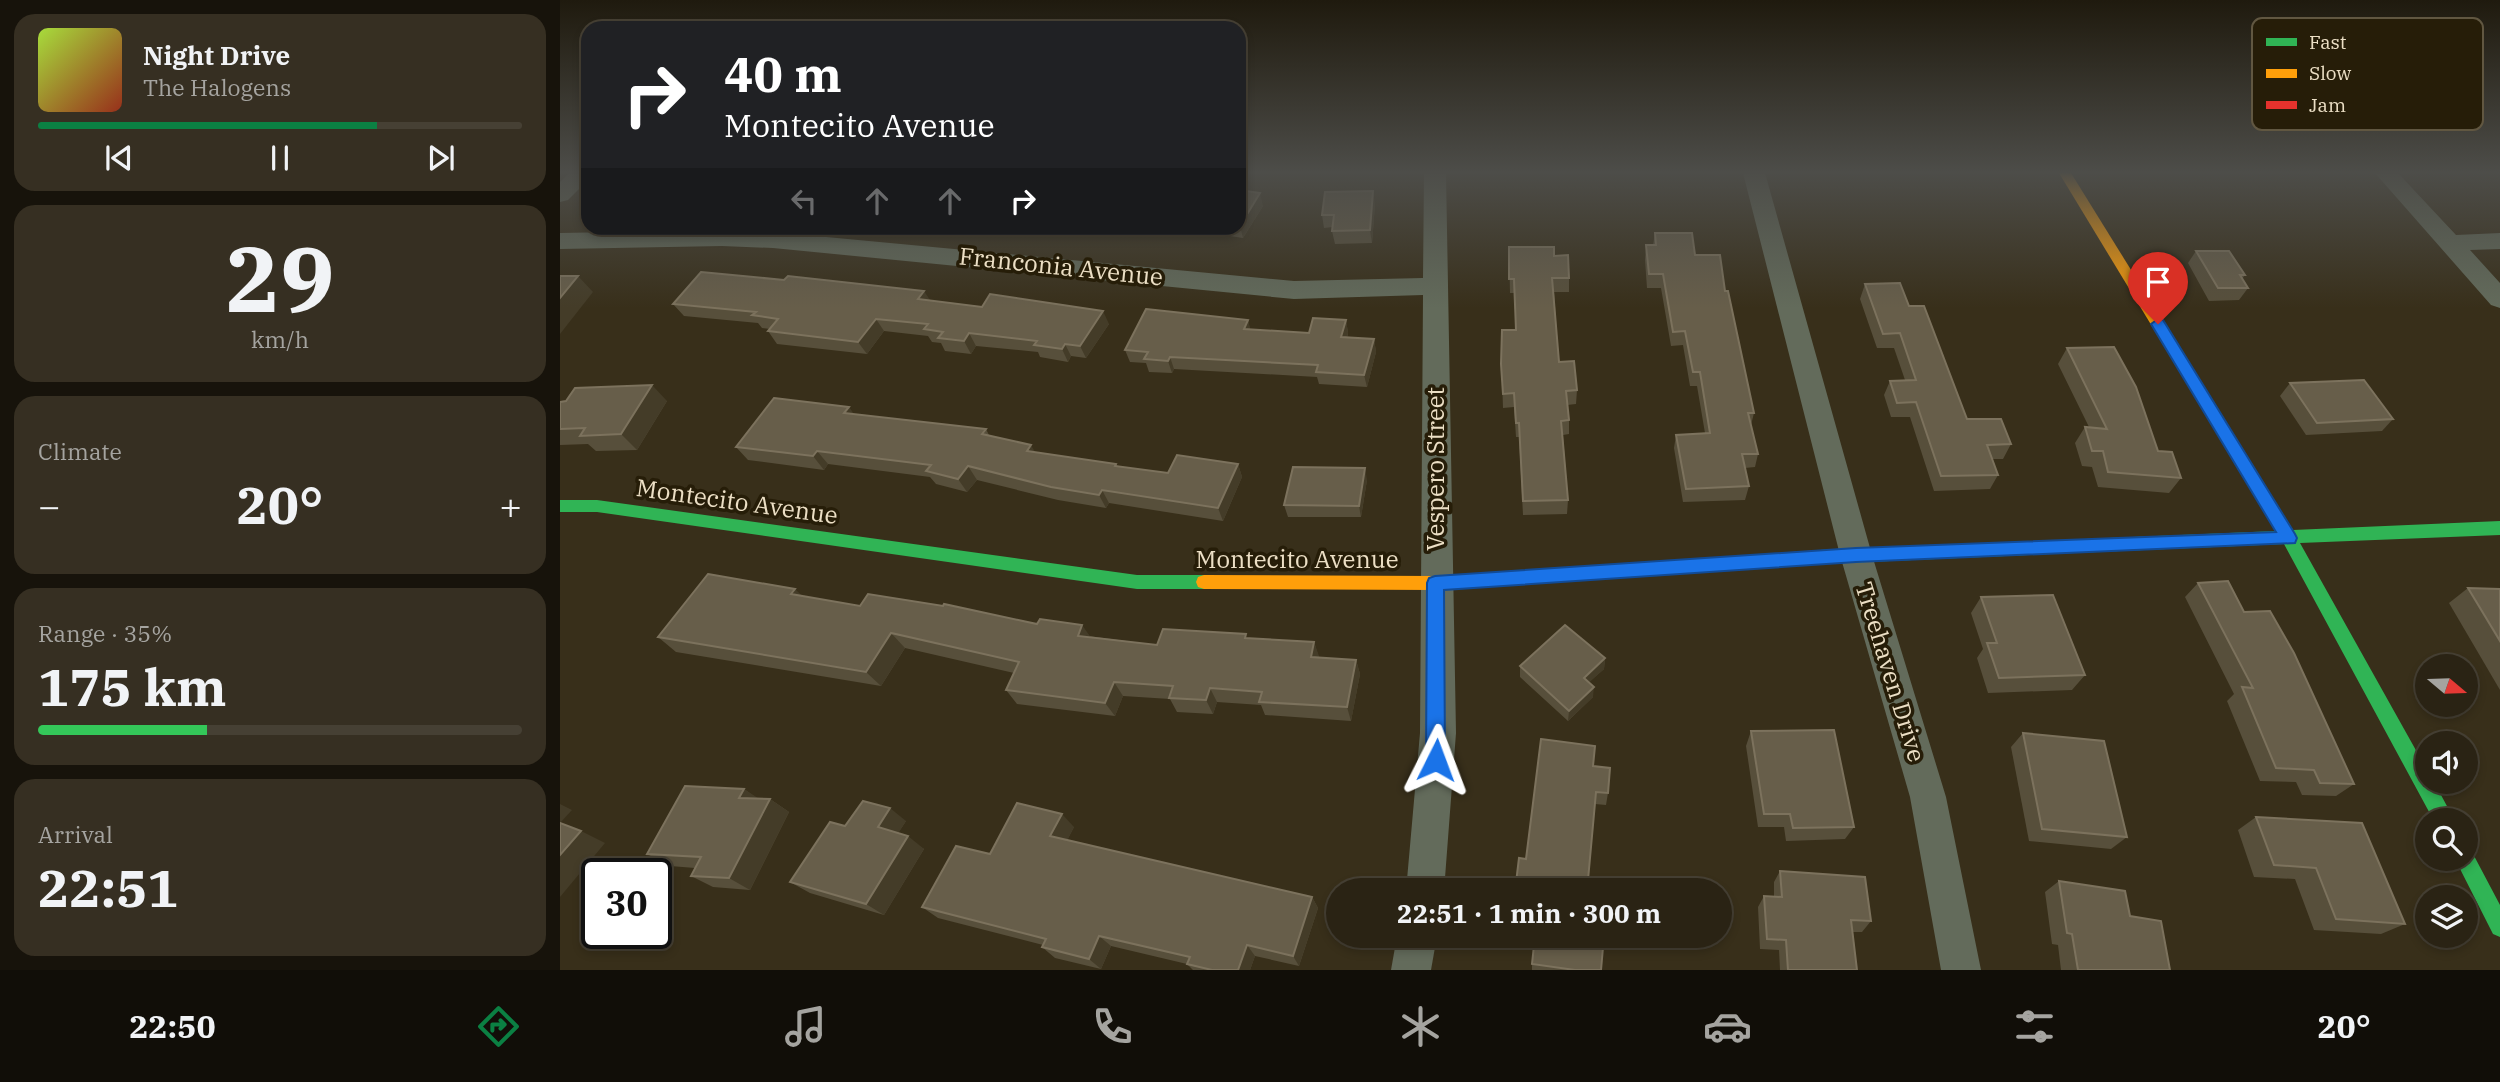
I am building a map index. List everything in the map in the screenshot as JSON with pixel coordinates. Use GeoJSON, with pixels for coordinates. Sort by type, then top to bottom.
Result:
{"type":"FeatureCollection","features":[{"type":"Feature","properties":{"kind":"street","name":"Vespero Street"},"geometry":{"type":"LineString","coordinates":[[1426,878],[1437,733],[1435,218]]}},
{"type":"Feature","properties":{"kind":"street","name":"Treehaven Drive"},"geometry":{"type":"LineString","coordinates":[[1766,218],[1856,555],[1928,797],[1961,970]]}},
{"type":"Feature","properties":{"kind":"street"},"geometry":{"type":"LineString","coordinates":[[2094,218],[2289,538],[2438,808]]}},
{"type":"Feature","properties":{"kind":"street"},"geometry":{"type":"LineString","coordinates":[[2427,218],[2500,299]]}},
{"type":"Feature","properties":{"kind":"street","name":"Franconia Avenue"},"geometry":{"type":"LineString","coordinates":[[560,241],[747,239],[1294,290],[1436,286]]}},
{"type":"Feature","properties":{"kind":"street"},"geometry":{"type":"LineString","coordinates":[[2450,243],[2500,241]]}},
{"type":"Feature","properties":{"kind":"street","name":"Montecito Avenue"},"geometry":{"type":"LineString","coordinates":[[560,506],[597,506],[1137,582],[1435,583],[1856,555],[2500,528]]}},
{"type":"Feature","properties":{"kind":"street"},"geometry":{"type":"LineString","coordinates":[[2471,871],[2500,927]]}},
{"type":"Feature","properties":{"kind":"street"},"geometry":{"type":"LineString","coordinates":[[1411,970],[1415,948]]}},
{"type":"Feature","properties":{"kind":"building"},"geometry":{"type":"Polygon","coordinates":[[[1334,218],[1371,218],[1370,230],[1332,231],[1334,218]]]}},
{"type":"Feature","properties":{"kind":"building"},"geometry":{"type":"Polygon","coordinates":[[[1655,233],[1692,233],[1695,255],[1720,255],[1725,291],[1728,291],[1754,413],[1748,413],[1758,454],[1742,454],[1749,486],[1686,489],[1676,435],[1710,433],[1700,372],[1693,372],[1685,331],[1673,332],[1663,274],[1649,274],[1646,245],[1656,245],[1655,233]]]}},
{"type":"Feature","properties":{"kind":"building"},"geometry":{"type":"Polygon","coordinates":[[[1509,247],[1554,247],[1554,256],[1568,255],[1569,278],[1552,278],[1559,362],[1574,361],[1577,390],[1566,391],[1569,420],[1561,421],[1568,500],[1523,501],[1519,423],[1516,423],[1514,393],[1503,394],[1501,364],[1502,330],[1516,330],[1514,279],[1509,279],[1509,247]]]}},
{"type":"Feature","properties":{"kind":"building"},"geometry":{"type":"Polygon","coordinates":[[[2196,251],[2229,251],[2245,275],[2240,275],[2248,288],[2218,288],[2196,251]]]}},
{"type":"Feature","properties":{"kind":"building"},"geometry":{"type":"Polygon","coordinates":[[[701,272],[784,280],[788,276],[924,291],[918,299],[982,307],[990,294],[1103,311],[1080,346],[1065,344],[1062,349],[1034,345],[1037,341],[969,333],[964,341],[938,338],[943,332],[924,329],[928,324],[876,319],[858,342],[768,331],[778,319],[752,315],[756,312],[673,304],[701,272]]]}},
{"type":"Feature","properties":{"kind":"building"},"geometry":{"type":"Polygon","coordinates":[[[560,276],[578,276],[560,298],[560,276]]]}},
{"type":"Feature","properties":{"kind":"building"},"geometry":{"type":"Polygon","coordinates":[[[1900,283],[1909,306],[1924,306],[1967,419],[2001,419],[2011,444],[1987,445],[1998,475],[1941,476],[1916,402],[1897,403],[1890,381],[1916,380],[1900,333],[1883,334],[1865,284],[1900,283]]]}},
{"type":"Feature","properties":{"kind":"building"},"geometry":{"type":"Polygon","coordinates":[[[1146,309],[1248,320],[1244,329],[1309,333],[1313,318],[1346,320],[1341,337],[1374,339],[1364,375],[1316,372],[1318,365],[1170,357],[1168,361],[1144,359],[1148,352],[1125,350],[1146,309]]]}},
{"type":"Feature","properties":{"kind":"building"},"geometry":{"type":"Polygon","coordinates":[[[2114,347],[2136,387],[2158,451],[2172,452],[2181,478],[2108,472],[2103,451],[2092,451],[2085,427],[2107,429],[2067,348],[2114,347]]]}},
{"type":"Feature","properties":{"kind":"building"},"geometry":{"type":"Polygon","coordinates":[[[2364,380],[2393,419],[2317,423],[2290,383],[2364,380]]]}},
{"type":"Feature","properties":{"kind":"building"},"geometry":{"type":"Polygon","coordinates":[[[652,385],[621,434],[580,436],[585,428],[560,429],[560,402],[566,401],[575,388],[652,385]]]}},
{"type":"Feature","properties":{"kind":"building"},"geometry":{"type":"Polygon","coordinates":[[[774,398],[849,407],[844,413],[986,429],[982,434],[1031,445],[1027,451],[1116,464],[1115,466],[1168,473],[1177,455],[1238,464],[1218,508],[1102,490],[1099,495],[1051,487],[968,466],[958,479],[926,471],[931,465],[817,451],[813,456],[736,447],[774,398]]]}},
{"type":"Feature","properties":{"kind":"building"},"geometry":{"type":"Polygon","coordinates":[[[1293,467],[1365,468],[1359,506],[1284,505],[1293,467]]]}},
{"type":"Feature","properties":{"kind":"building"},"geometry":{"type":"Polygon","coordinates":[[[708,574],[795,589],[791,594],[860,606],[868,594],[943,606],[944,604],[1037,624],[1040,619],[1082,625],[1078,636],[1157,645],[1163,629],[1246,634],[1245,638],[1314,642],[1311,657],[1356,660],[1347,707],[1259,702],[1262,692],[1210,688],[1206,700],[1169,698],[1173,686],[1114,682],[1105,703],[1006,690],[1019,662],[891,633],[866,672],[658,637],[708,574]]]}},
{"type":"Feature","properties":{"kind":"building"},"geometry":{"type":"Polygon","coordinates":[[[2228,581],[2244,612],[2270,611],[2294,653],[2354,784],[2320,783],[2314,770],[2276,768],[2242,687],[2253,688],[2198,583],[2228,581]]]}},
{"type":"Feature","properties":{"kind":"building"},"geometry":{"type":"Polygon","coordinates":[[[2468,588],[2500,589],[2500,641],[2468,588]]]}},
{"type":"Feature","properties":{"kind":"building"},"geometry":{"type":"Polygon","coordinates":[[[2053,595],[2085,675],[1999,678],[1987,643],[1997,643],[1981,597],[2053,595]]]}},
{"type":"Feature","properties":{"kind":"building"},"geometry":{"type":"Polygon","coordinates":[[[1565,625],[1605,658],[1584,678],[1594,687],[1569,711],[1520,666],[1565,625]]]}},
{"type":"Feature","properties":{"kind":"building"},"geometry":{"type":"Polygon","coordinates":[[[1834,730],[1854,827],[1793,828],[1790,814],[1764,814],[1751,731],[1834,730]]]}},
{"type":"Feature","properties":{"kind":"building"},"geometry":{"type":"Polygon","coordinates":[[[2023,733],[2104,741],[2127,837],[2042,829],[2023,733]]]}},
{"type":"Feature","properties":{"kind":"building"},"geometry":{"type":"Polygon","coordinates":[[[1541,739],[1595,746],[1593,766],[1610,768],[1608,793],[1596,792],[1588,878],[1517,878],[1519,858],[1526,859],[1541,739]]]}},
{"type":"Feature","properties":{"kind":"building"},"geometry":{"type":"Polygon","coordinates":[[[685,786],[744,789],[739,798],[770,799],[729,878],[691,876],[701,857],[647,854],[685,786]]]}},
{"type":"Feature","properties":{"kind":"building"},"geometry":{"type":"Polygon","coordinates":[[[863,801],[890,808],[878,827],[908,836],[866,904],[790,882],[830,822],[845,826],[863,801]]]}},
{"type":"Feature","properties":{"kind":"building"},"geometry":{"type":"Polygon","coordinates":[[[1017,803],[1062,814],[1050,836],[1312,897],[1293,956],[1247,945],[1238,970],[1212,970],[1187,964],[1190,957],[1099,936],[1089,959],[1042,947],[1046,939],[922,907],[956,846],[990,854],[1017,803]]]}},
{"type":"Feature","properties":{"kind":"building"},"geometry":{"type":"Polygon","coordinates":[[[2256,817],[2362,823],[2405,924],[2336,919],[2316,868],[2274,865],[2256,817]]]}},
{"type":"Feature","properties":{"kind":"building"},"geometry":{"type":"Polygon","coordinates":[[[560,823],[581,831],[560,855],[560,823]]]}},
{"type":"Feature","properties":{"kind":"building"},"geometry":{"type":"Polygon","coordinates":[[[1780,871],[1865,877],[1871,921],[1851,920],[1857,970],[1788,970],[1786,940],[1767,939],[1764,896],[1782,897],[1780,871]]]}},
{"type":"Feature","properties":{"kind":"building"},"geometry":{"type":"Polygon","coordinates":[[[2059,881],[2125,891],[2130,916],[2161,921],[2170,970],[2078,970],[2072,934],[2067,933],[2059,881]]]}},
{"type":"Feature","properties":{"kind":"building"},"geometry":{"type":"Polygon","coordinates":[[[1534,948],[1603,948],[1601,970],[1575,970],[1532,964],[1534,948]]]}},
{"type":"Feature","properties":{"kind":"traffic: fast"},"geometry":{"type":"LineString","coordinates":[[2206,403],[2289,538],[2438,808]]}},
{"type":"Feature","properties":{"kind":"traffic: fast"},"geometry":{"type":"LineString","coordinates":[[560,506],[597,506],[1137,582],[1204,582]]}},
{"type":"Feature","properties":{"kind":"traffic: fast"},"geometry":{"type":"LineString","coordinates":[[1820,557],[2500,528]]}},
{"type":"Feature","properties":{"kind":"traffic: fast"},"geometry":{"type":"LineString","coordinates":[[2471,871],[2500,927]]}},
{"type":"Feature","properties":{"kind":"traffic: slow"},"geometry":{"type":"LineString","coordinates":[[2093,218],[2206,403]]}},
{"type":"Feature","properties":{"kind":"traffic: slow"},"geometry":{"type":"LineString","coordinates":[[1204,582],[1435,583],[1577,574]]}},
{"type":"Feature","properties":{"kind":"traffic: jam"},"geometry":{"type":"LineString","coordinates":[[1577,574],[1820,557]]}},
{"type":"Feature","properties":{"kind":"route"},"geometry":{"type":"LineString","coordinates":[[1436,760],[1435,583],[1856,555],[2289,538],[2158,324]]}}]}
